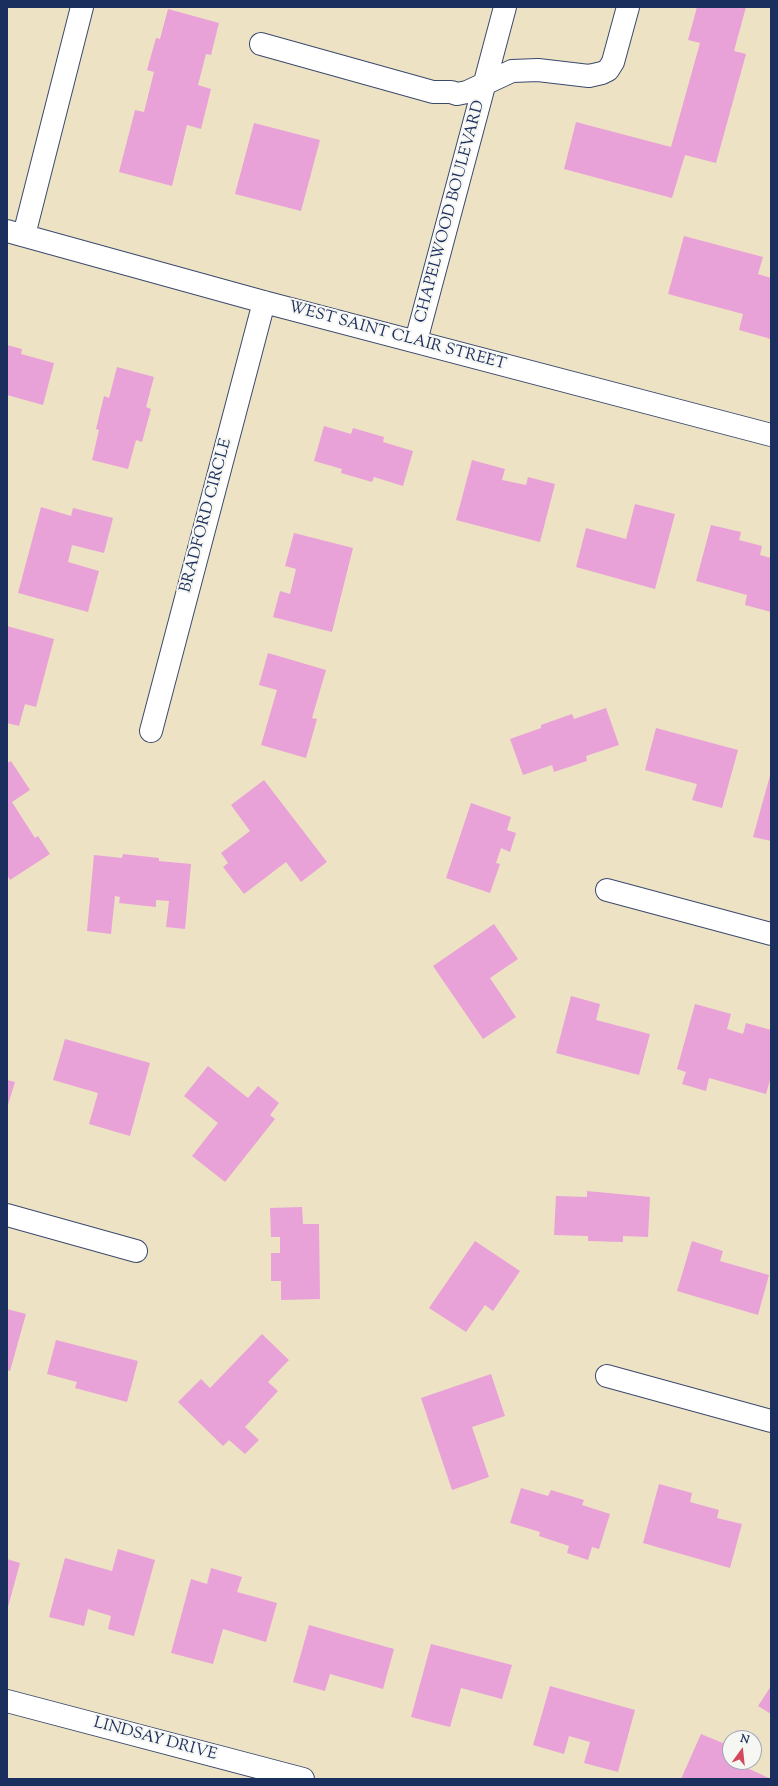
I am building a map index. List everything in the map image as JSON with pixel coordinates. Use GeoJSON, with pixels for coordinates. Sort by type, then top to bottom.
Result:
{"type":"FeatureCollection","features":[{"type":"Feature","properties":{"kind":"street","name":"WEST SAINT CLAIR STREET"},"geometry":{"type":"LineString","coordinates":[[82,7],[15,233],[264,302],[771,435]]}},
{"type":"Feature","properties":{"kind":"street","name":"CHAPELWOOD BOULEVARD"},"geometry":{"type":"LineString","coordinates":[[416,341],[506,7]]}},
{"type":"Feature","properties":{"kind":"street"},"geometry":{"type":"LineString","coordinates":[[485,83],[512,71],[538,70],[589,76],[608,70],[614,58],[628,7]]}},
{"type":"Feature","properties":{"kind":"street","name":"CHAPELWOOD BOULEVARD"},"geometry":{"type":"LineString","coordinates":[[261,44],[433,92],[451,92],[457,94],[468,92],[485,83]]}},
{"type":"Feature","properties":{"kind":"street","name":"BRADFORD CIRCLE"},"geometry":{"type":"LineString","coordinates":[[151,731],[264,302]]}},
{"type":"Feature","properties":{"kind":"street"},"geometry":{"type":"LineString","coordinates":[[606,890],[771,934]]}},
{"type":"Feature","properties":{"kind":"street"},"geometry":{"type":"LineString","coordinates":[[7,1215],[136,1251]]}},
{"type":"Feature","properties":{"kind":"street"},"geometry":{"type":"LineString","coordinates":[[607,1376],[771,1421]]}},
{"type":"Feature","properties":{"kind":"street","name":"LINDSAY DRIVE"},"geometry":{"type":"LineString","coordinates":[[7,1700],[303,1779]]}},
{"type":"Feature","properties":{"kind":"building"},"geometry":{"type":"Polygon","coordinates":[[[697,7],[746,7],[734,51],[746,54],[716,163],[685,155],[672,198],[564,169],[576,122],[671,147],[700,43],[688,40],[697,7]]]}},
{"type":"Feature","properties":{"kind":"building"},"geometry":{"type":"Polygon","coordinates":[[[168,9],[219,23],[211,55],[206,54],[198,85],[211,89],[201,129],[187,125],[172,186],[119,172],[135,110],[144,112],[154,72],[147,70],[156,38],[160,39],[168,9]]]}},
{"type":"Feature","properties":{"kind":"building"},"geometry":{"type":"Polygon","coordinates":[[[254,123],[320,140],[301,211],[235,194],[254,123]]]}},
{"type":"Feature","properties":{"kind":"building"},"geometry":{"type":"Polygon","coordinates":[[[684,236],[763,257],[758,274],[771,278],[771,339],[739,330],[743,314],[668,294],[684,236]]]}},
{"type":"Feature","properties":{"kind":"building"},"geometry":{"type":"Polygon","coordinates":[[[7,345],[22,349],[21,354],[54,363],[43,405],[7,395],[7,345]]]}},
{"type":"Feature","properties":{"kind":"building"},"geometry":{"type":"Polygon","coordinates":[[[117,367],[154,377],[146,407],[151,409],[142,442],[136,440],[128,469],[92,460],[99,430],[96,429],[104,396],[109,398],[117,367]]]}},
{"type":"Feature","properties":{"kind":"building"},"geometry":{"type":"Polygon","coordinates":[[[324,426],[351,434],[353,428],[384,437],[383,442],[413,451],[403,486],[374,477],[372,482],[341,473],[342,469],[314,461],[324,426]]]}},
{"type":"Feature","properties":{"kind":"building"},"geometry":{"type":"Polygon","coordinates":[[[472,460],[505,469],[502,480],[526,485],[528,477],[555,484],[540,542],[456,520],[472,460]]]}},
{"type":"Feature","properties":{"kind":"building"},"geometry":{"type":"Polygon","coordinates":[[[635,504],[675,514],[655,589],[576,567],[586,528],[626,539],[635,504]]]}},
{"type":"Feature","properties":{"kind":"building"},"geometry":{"type":"Polygon","coordinates":[[[41,507],[71,516],[73,508],[113,518],[104,553],[72,545],[68,562],[99,571],[88,612],[18,593],[41,507]]]}},
{"type":"Feature","properties":{"kind":"building"},"geometry":{"type":"Polygon","coordinates":[[[711,525],[741,532],[739,540],[762,546],[760,555],[771,558],[771,612],[745,605],[747,595],[696,581],[711,525]]]}},
{"type":"Feature","properties":{"kind":"building"},"geometry":{"type":"Polygon","coordinates":[[[294,533],[353,548],[332,632],[273,617],[280,591],[290,594],[296,569],[285,566],[294,533]]]}},
{"type":"Feature","properties":{"kind":"building"},"geometry":{"type":"Polygon","coordinates":[[[7,626],[54,639],[36,707],[25,704],[19,726],[7,723],[7,626]]]}},
{"type":"Feature","properties":{"kind":"building"},"geometry":{"type":"Polygon","coordinates":[[[268,653],[326,670],[312,718],[317,719],[306,758],[261,745],[277,690],[259,685],[268,653]]]}},
{"type":"Feature","properties":{"kind":"building"},"geometry":{"type":"Polygon","coordinates":[[[606,708],[619,745],[586,756],[587,761],[554,772],[552,765],[523,775],[510,739],[541,728],[541,725],[572,714],[574,719],[606,708]]]}},
{"type":"Feature","properties":{"kind":"building"},"geometry":{"type":"Polygon","coordinates":[[[656,728],[738,750],[722,808],[692,800],[697,784],[645,770],[656,728]]]}},
{"type":"Feature","properties":{"kind":"building"},"geometry":{"type":"Polygon","coordinates":[[[11,761],[30,790],[12,802],[35,838],[38,836],[50,854],[10,880],[7,875],[7,763],[11,761]]]}},
{"type":"Feature","properties":{"kind":"building"},"geometry":{"type":"Polygon","coordinates":[[[771,772],[771,841],[753,837],[771,772]]]}},
{"type":"Feature","properties":{"kind":"building"},"geometry":{"type":"Polygon","coordinates":[[[264,780],[327,862],[301,882],[286,862],[244,894],[223,867],[228,863],[221,853],[250,831],[231,805],[264,780]]]}},
{"type":"Feature","properties":{"kind":"building"},"geometry":{"type":"Polygon","coordinates":[[[471,803],[511,817],[507,830],[516,833],[510,852],[501,848],[496,863],[500,864],[490,893],[446,878],[471,803]]]}},
{"type":"Feature","properties":{"kind":"building"},"geometry":{"type":"Polygon","coordinates":[[[123,854],[159,858],[159,861],[191,864],[185,929],[166,927],[169,901],[156,900],[156,907],[119,903],[120,897],[115,896],[111,934],[87,931],[94,855],[122,858],[123,854]]]}},
{"type":"Feature","properties":{"kind":"building"},"geometry":{"type":"Polygon","coordinates":[[[494,924],[518,959],[490,978],[516,1017],[483,1039],[433,966],[494,924]]]}},
{"type":"Feature","properties":{"kind":"building"},"geometry":{"type":"Polygon","coordinates":[[[571,996],[600,1004],[596,1020],[650,1034],[639,1075],[556,1053],[571,996]]]}},
{"type":"Feature","properties":{"kind":"building"},"geometry":{"type":"Polygon","coordinates":[[[695,1004],[731,1014],[727,1029],[743,1034],[746,1023],[771,1030],[771,1077],[766,1094],[709,1078],[706,1091],[682,1084],[686,1072],[677,1069],[695,1004]]]}},
{"type":"Feature","properties":{"kind":"building"},"geometry":{"type":"Polygon","coordinates":[[[65,1039],[150,1063],[130,1136],[89,1124],[98,1093],[53,1080],[65,1039]]]}},
{"type":"Feature","properties":{"kind":"building"},"geometry":{"type":"Polygon","coordinates":[[[208,1066],[248,1098],[258,1086],[279,1103],[270,1115],[275,1119],[225,1182],[192,1156],[218,1123],[184,1096],[208,1066]]]}},
{"type":"Feature","properties":{"kind":"building"},"geometry":{"type":"Polygon","coordinates":[[[7,1080],[15,1082],[7,1108],[7,1080]]]}},
{"type":"Feature","properties":{"kind":"building"},"geometry":{"type":"Polygon","coordinates":[[[587,1191],[650,1197],[648,1237],[623,1236],[623,1242],[588,1241],[588,1236],[554,1235],[556,1196],[587,1197],[587,1191]]]}},
{"type":"Feature","properties":{"kind":"building"},"geometry":{"type":"Polygon","coordinates":[[[302,1207],[303,1224],[319,1224],[320,1299],[281,1300],[281,1281],[271,1281],[271,1253],[280,1253],[280,1237],[271,1237],[270,1208],[302,1207]]]}},
{"type":"Feature","properties":{"kind":"building"},"geometry":{"type":"Polygon","coordinates":[[[475,1241],[520,1271],[493,1311],[485,1305],[466,1332],[429,1308],[475,1241]]]}},
{"type":"Feature","properties":{"kind":"building"},"geometry":{"type":"Polygon","coordinates":[[[692,1241],[723,1251],[720,1261],[769,1275],[758,1315],[677,1291],[692,1241]]]}},
{"type":"Feature","properties":{"kind":"building"},"geometry":{"type":"Polygon","coordinates":[[[7,1309],[26,1314],[10,1371],[7,1370],[7,1309]]]}},
{"type":"Feature","properties":{"kind":"building"},"geometry":{"type":"Polygon","coordinates":[[[262,1334],[289,1360],[268,1382],[278,1391],[245,1427],[259,1440],[245,1454],[229,1440],[223,1446],[178,1402],[201,1379],[210,1388],[262,1334]]]}},
{"type":"Feature","properties":{"kind":"building"},"geometry":{"type":"Polygon","coordinates":[[[56,1340],[138,1361],[127,1402],[75,1388],[77,1382],[47,1374],[56,1340]]]}},
{"type":"Feature","properties":{"kind":"building"},"geometry":{"type":"Polygon","coordinates":[[[491,1374],[505,1416],[472,1427],[489,1477],[452,1490],[421,1398],[491,1374]]]}},
{"type":"Feature","properties":{"kind":"building"},"geometry":{"type":"Polygon","coordinates":[[[659,1484],[692,1493],[690,1502],[719,1510],[717,1518],[742,1524],[730,1568],[643,1543],[659,1484]]]}},
{"type":"Feature","properties":{"kind":"building"},"geometry":{"type":"Polygon","coordinates":[[[521,1488],[548,1496],[551,1490],[584,1500],[582,1505],[610,1514],[599,1549],[592,1547],[588,1560],[567,1553],[569,1546],[539,1536],[540,1532],[510,1523],[521,1488]]]}},
{"type":"Feature","properties":{"kind":"building"},"geometry":{"type":"Polygon","coordinates":[[[118,1549],[155,1560],[134,1636],[108,1629],[111,1616],[88,1609],[84,1626],[49,1617],[65,1558],[112,1571],[118,1549]]]}},
{"type":"Feature","properties":{"kind":"building"},"geometry":{"type":"Polygon","coordinates":[[[7,1559],[20,1563],[8,1607],[7,1606],[7,1559]]]}},
{"type":"Feature","properties":{"kind":"building"},"geometry":{"type":"Polygon","coordinates":[[[211,1568],[242,1577],[237,1592],[277,1603],[266,1642],[223,1629],[213,1664],[171,1653],[191,1579],[207,1584],[211,1568]]]}},
{"type":"Feature","properties":{"kind":"building"},"geometry":{"type":"Polygon","coordinates":[[[309,1625],[394,1649],[383,1689],[330,1674],[325,1691],[293,1682],[309,1625]]]}},
{"type":"Feature","properties":{"kind":"building"},"geometry":{"type":"Polygon","coordinates":[[[431,1644],[512,1665],[502,1699],[461,1688],[450,1727],[411,1717],[431,1644]]]}},
{"type":"Feature","properties":{"kind":"building"},"geometry":{"type":"Polygon","coordinates":[[[550,1686],[635,1710],[618,1772],[584,1763],[590,1742],[569,1736],[564,1754],[533,1745],[550,1686]]]}},
{"type":"Feature","properties":{"kind":"building"},"geometry":{"type":"Polygon","coordinates":[[[771,1686],[771,1714],[758,1706],[771,1686]]]}},
{"type":"Feature","properties":{"kind":"building"},"geometry":{"type":"Polygon","coordinates":[[[701,1734],[722,1743],[722,1770],[752,1770],[771,1779],[681,1779],[701,1734]]]}}]}
